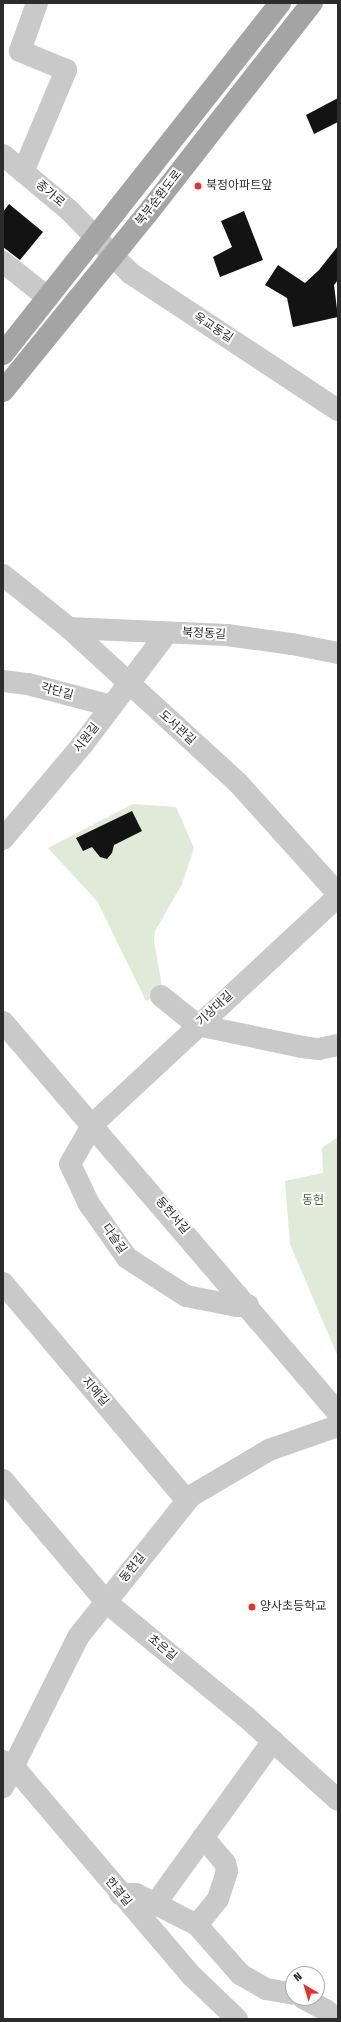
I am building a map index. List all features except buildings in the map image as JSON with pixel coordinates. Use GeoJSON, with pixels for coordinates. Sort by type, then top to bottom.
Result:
{"type":"FeatureCollection","features":[{"type":"Feature","properties":{"kind":"main road"},"geometry":{"type":"LineString","coordinates":[[4,345],[45,300],[94,236],[280,3]]}},
{"type":"Feature","properties":{"kind":"main road","name":"북부순환도로"},"geometry":{"type":"LineString","coordinates":[[3,391],[112,257],[312,3]]}},
{"type":"Feature","properties":{"kind":"main road"},"geometry":{"type":"LineString","coordinates":[[3,407],[63,318]]}},
{"type":"Feature","properties":{"kind":"street"},"geometry":{"type":"LineString","coordinates":[[23,172],[66,70],[20,51],[37,3]]}},
{"type":"Feature","properties":{"kind":"street","name":"종가로"},"geometry":{"type":"LineString","coordinates":[[3,155],[70,211],[94,236]]}},
{"type":"Feature","properties":{"kind":"street","name":"옥교동길"},"geometry":{"type":"LineString","coordinates":[[94,236],[112,257],[130,273],[337,407]]}},
{"type":"Feature","properties":{"kind":"street"},"geometry":{"type":"LineString","coordinates":[[3,262],[45,300]]}},
{"type":"Feature","properties":{"kind":"street","name":"도서관길"},"geometry":{"type":"LineString","coordinates":[[3,575],[68,628],[240,784],[338,895]]}},
{"type":"Feature","properties":{"kind":"street","name":"북정동길"},"geometry":{"type":"LineString","coordinates":[[68,628],[227,635],[292,644],[338,653]]}},
{"type":"Feature","properties":{"kind":"street","name":"시원길"},"geometry":{"type":"LineString","coordinates":[[3,839],[111,706],[167,633]]}},
{"type":"Feature","properties":{"kind":"street","name":"각단길"},"geometry":{"type":"LineString","coordinates":[[3,681],[28,684],[111,706]]}},
{"type":"Feature","properties":{"kind":"street","name":"기상대길"},"geometry":{"type":"LineString","coordinates":[[93,1124],[197,1025],[338,895]]}},
{"type":"Feature","properties":{"kind":"street"},"geometry":{"type":"LineString","coordinates":[[161,996],[197,1025],[302,1047],[319,1048],[338,1045]]}},
{"type":"Feature","properties":{"kind":"street","name":"동헌서길"},"geometry":{"type":"LineString","coordinates":[[3,1022],[93,1124],[248,1305],[338,1414]]}},
{"type":"Feature","properties":{"kind":"street","name":"다슬길"},"geometry":{"type":"LineString","coordinates":[[93,1124],[70,1164],[89,1204],[127,1258],[186,1296],[237,1306],[248,1305]]}},
{"type":"Feature","properties":{"kind":"street","name":"지예길"},"geometry":{"type":"LineString","coordinates":[[3,1283],[187,1501]]}},
{"type":"Feature","properties":{"kind":"street","name":"동헌길"},"geometry":{"type":"LineString","coordinates":[[3,1787],[8,1764],[78,1637],[191,1496],[269,1450],[338,1426]]}},
{"type":"Feature","properties":{"kind":"street","name":"초은길"},"geometry":{"type":"LineString","coordinates":[[3,1480],[106,1602],[273,1741],[338,1800]]}},
{"type":"Feature","properties":{"kind":"street"},"geometry":{"type":"LineString","coordinates":[[156,1904],[273,1741]]}},
{"type":"Feature","properties":{"kind":"street","name":"한결길"},"geometry":{"type":"LineString","coordinates":[[8,1764],[192,1976],[237,2019]]}},
{"type":"Feature","properties":{"kind":"street"},"geometry":{"type":"LineString","coordinates":[[198,1925],[218,1899],[227,1871],[225,1863],[203,1837]]}},
{"type":"Feature","properties":{"kind":"street"},"geometry":{"type":"LineString","coordinates":[[120,1894],[136,1894],[198,1925],[240,1974],[266,1989],[285,1993]]}},
{"type":"Feature","properties":{"kind":"street"},"geometry":{"type":"LineString","coordinates":[[318,2006],[326,2010],[336,2019]]}},
{"type":"Feature","properties":{"kind":"green space"},"geometry":{"type":"Polygon","coordinates":[[[133,804],[176,807],[194,848],[182,884],[155,931],[154,941],[163,992],[146,1001],[97,901],[48,848],[133,804]]]}},
{"type":"Feature","properties":{"kind":"green space","name":"동헌"},"geometry":{"type":"Polygon","coordinates":[[[338,1137],[338,1357],[290,1244],[285,1181],[323,1173],[322,1148],[338,1137]]]}},
{"type":"Feature","properties":{"kind":"place","name":"북정아파트앞"},"geometry":{"type":"Point","coordinates":[198,186]}},
{"type":"Feature","properties":{"kind":"place","name":"양사초등학교"},"geometry":{"type":"Point","coordinates":[252,1607]}}]}
